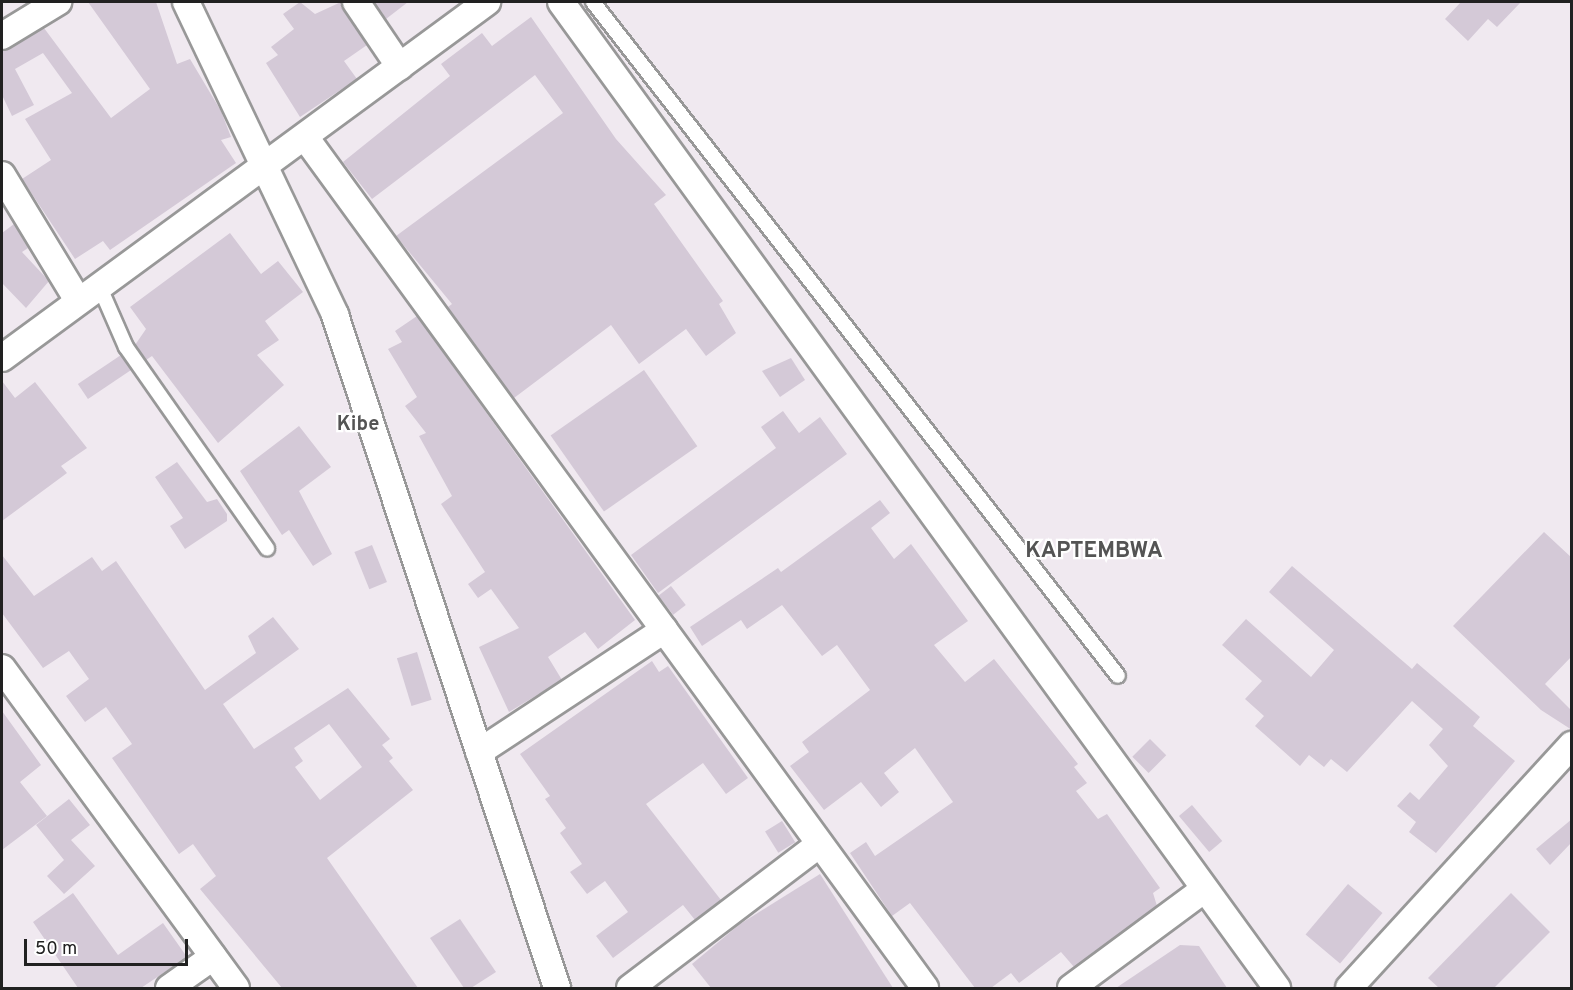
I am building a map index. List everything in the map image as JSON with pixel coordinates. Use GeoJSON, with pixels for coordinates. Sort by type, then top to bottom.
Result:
{"type":"FeatureCollection","features":[{"type":"Feature","properties":{"kind":"street"},"geometry":{"type":"LineString","coordinates":[[2,36],[58,2]]}},
{"type":"Feature","properties":{"kind":"street"},"geometry":{"type":"LineString","coordinates":[[186,2],[212,63],[268,166],[335,315],[557,988]]}},
{"type":"Feature","properties":{"kind":"street"},"geometry":{"type":"LineString","coordinates":[[356,2],[400,67]]}},
{"type":"Feature","properties":{"kind":"street"},"geometry":{"type":"LineString","coordinates":[[2,358],[98,283],[268,166],[487,2]]}},
{"type":"Feature","properties":{"kind":"street"},"geometry":{"type":"LineString","coordinates":[[561,2],[1202,891],[1277,988]]}},
{"type":"Feature","properties":{"kind":"street"},"geometry":{"type":"LineString","coordinates":[[305,137],[926,988]]}},
{"type":"Feature","properties":{"kind":"street"},"geometry":{"type":"LineString","coordinates":[[2,175],[77,299]]}},
{"type":"Feature","properties":{"kind":"street"},"geometry":{"type":"LineString","coordinates":[[479,752],[664,630]]}},
{"type":"Feature","properties":{"kind":"street"},"geometry":{"type":"LineString","coordinates":[[2,668],[236,988]]}},
{"type":"Feature","properties":{"kind":"street"},"geometry":{"type":"LineString","coordinates":[[1349,988],[1572,745]]}},
{"type":"Feature","properties":{"kind":"street"},"geometry":{"type":"LineString","coordinates":[[630,988],[820,844]]}},
{"type":"Feature","properties":{"kind":"street"},"geometry":{"type":"LineString","coordinates":[[1071,988],[1202,891]]}},
{"type":"Feature","properties":{"kind":"street"},"geometry":{"type":"LineString","coordinates":[[169,988],[213,957]]}},
{"type":"Feature","properties":{"kind":"lane"},"geometry":{"type":"LineString","coordinates":[[593,2],[1118,676]]}},
{"type":"Feature","properties":{"kind":"lane"},"geometry":{"type":"LineString","coordinates":[[98,283],[126,347],[267,548]]}},
{"type":"Feature","properties":{"kind":"building"},"geometry":{"type":"Polygon","coordinates":[[[88,2],[156,2],[177,64],[190,59],[221,111],[231,137],[221,140],[236,163],[110,250],[103,241],[75,259],[22,179],[51,160],[25,119],[72,93],[43,53],[15,69],[34,105],[12,116],[2,95],[2,51],[44,28],[111,118],[150,89],[88,2]]]}},
{"type":"Feature","properties":{"kind":"building"},"geometry":{"type":"Polygon","coordinates":[[[300,2],[315,14],[341,2],[367,45],[344,61],[357,79],[300,117],[266,63],[278,55],[271,47],[294,29],[283,14],[300,2]]]}},
{"type":"Feature","properties":{"kind":"building"},"geometry":{"type":"Polygon","coordinates":[[[374,2],[408,2],[386,19],[374,2]]]}},
{"type":"Feature","properties":{"kind":"building"},"geometry":{"type":"Polygon","coordinates":[[[1461,2],[1521,2],[1497,27],[1488,19],[1468,41],[1445,19],[1461,2]]]}},
{"type":"Feature","properties":{"kind":"building"},"geometry":{"type":"Polygon","coordinates":[[[531,17],[616,139],[666,195],[654,204],[723,301],[719,304],[736,333],[706,356],[686,329],[639,364],[611,325],[514,398],[448,307],[452,304],[396,236],[563,113],[535,75],[372,199],[343,162],[450,76],[441,64],[482,33],[492,46],[531,17]]]}},
{"type":"Feature","properties":{"kind":"building"},"geometry":{"type":"Polygon","coordinates":[[[14,224],[28,248],[22,252],[49,281],[26,308],[2,283],[2,233],[14,224]]]}},
{"type":"Feature","properties":{"kind":"building"},"geometry":{"type":"Polygon","coordinates":[[[230,233],[261,274],[278,261],[303,292],[265,321],[279,340],[257,355],[284,385],[218,443],[152,356],[146,360],[135,345],[146,329],[130,307],[230,233]]]}},
{"type":"Feature","properties":{"kind":"building"},"geometry":{"type":"Polygon","coordinates":[[[417,316],[635,620],[598,649],[585,632],[548,657],[562,680],[509,712],[479,647],[519,628],[491,589],[478,598],[468,584],[485,572],[441,504],[452,496],[419,436],[426,433],[405,406],[417,397],[388,349],[402,342],[395,331],[417,316]]]}},
{"type":"Feature","properties":{"kind":"building"},"geometry":{"type":"Polygon","coordinates":[[[121,355],[131,370],[88,399],[78,384],[121,355]]]}},
{"type":"Feature","properties":{"kind":"building"},"geometry":{"type":"Polygon","coordinates":[[[791,358],[805,380],[780,397],[762,371],[791,358]]]}},
{"type":"Feature","properties":{"kind":"building"},"geometry":{"type":"Polygon","coordinates":[[[644,370],[697,446],[604,512],[551,435],[644,370]]]}},
{"type":"Feature","properties":{"kind":"building"},"geometry":{"type":"Polygon","coordinates":[[[2,381],[15,398],[35,382],[87,448],[61,466],[67,473],[2,521],[2,381]]]}},
{"type":"Feature","properties":{"kind":"building"},"geometry":{"type":"Polygon","coordinates":[[[783,411],[799,433],[820,417],[847,454],[658,593],[631,555],[776,448],[761,427],[783,411]]]}},
{"type":"Feature","properties":{"kind":"building"},"geometry":{"type":"Polygon","coordinates":[[[299,426],[331,467],[299,491],[332,554],[313,566],[289,530],[282,535],[240,471],[299,426]]]}},
{"type":"Feature","properties":{"kind":"building"},"geometry":{"type":"Polygon","coordinates":[[[177,462],[207,502],[217,499],[227,514],[227,521],[185,549],[170,526],[183,518],[155,477],[177,462]]]}},
{"type":"Feature","properties":{"kind":"building"},"geometry":{"type":"Polygon","coordinates":[[[880,500],[890,513],[871,528],[894,559],[911,544],[968,621],[934,645],[965,682],[994,659],[1078,764],[1074,767],[1087,783],[1076,791],[1098,819],[1107,814],[1160,888],[1153,893],[1157,906],[1074,967],[1061,952],[1019,983],[1011,973],[991,988],[975,988],[910,903],[892,916],[850,853],[866,842],[875,856],[953,802],[915,748],[884,773],[899,792],[881,807],[861,782],[824,810],[790,766],[809,752],[802,742],[870,690],[837,645],[822,656],[782,605],[747,629],[741,620],[702,646],[690,627],[778,568],[781,572],[880,500]]]}},
{"type":"Feature","properties":{"kind":"building"},"geometry":{"type":"Polygon","coordinates":[[[1544,532],[1572,558],[1572,656],[1545,684],[1572,711],[1572,730],[1541,710],[1453,626],[1544,532]]]}},
{"type":"Feature","properties":{"kind":"building"},"geometry":{"type":"Polygon","coordinates":[[[372,545],[387,582],[369,589],[354,552],[372,545]]]}},
{"type":"Feature","properties":{"kind":"building"},"geometry":{"type":"Polygon","coordinates":[[[2,555],[34,596],[92,557],[102,571],[116,561],[205,690],[256,653],[248,636],[273,617],[299,649],[223,704],[254,749],[348,688],[390,739],[382,745],[393,758],[389,761],[413,790],[327,858],[418,988],[282,988],[200,889],[216,876],[193,844],[179,854],[112,758],[132,744],[106,707],[85,722],[66,696],[89,679],[69,651],[43,668],[2,613],[2,555]],[[329,724],[294,748],[303,761],[295,767],[320,800],[362,767],[329,724]]]}},
{"type":"Feature","properties":{"kind":"building"},"geometry":{"type":"Polygon","coordinates":[[[1292,566],[1412,669],[1417,663],[1480,717],[1473,726],[1515,761],[1436,853],[1409,832],[1416,822],[1397,806],[1410,792],[1419,800],[1448,766],[1429,745],[1443,729],[1412,701],[1347,772],[1331,759],[1324,767],[1309,755],[1300,766],[1255,726],[1264,716],[1245,699],[1262,681],[1222,645],[1246,619],[1311,677],[1334,650],[1269,592],[1292,566]]]}},
{"type":"Feature","properties":{"kind":"building"},"geometry":{"type":"Polygon","coordinates":[[[671,586],[686,605],[673,615],[658,596],[671,586]]]}},
{"type":"Feature","properties":{"kind":"building"},"geometry":{"type":"Polygon","coordinates":[[[417,652],[432,700],[412,706],[397,658],[417,652]]]}},
{"type":"Feature","properties":{"kind":"building"},"geometry":{"type":"Polygon","coordinates":[[[652,661],[659,672],[668,666],[748,778],[726,794],[703,763],[646,804],[721,900],[695,920],[683,905],[613,958],[596,936],[628,912],[605,881],[587,894],[570,872],[582,864],[560,833],[566,828],[545,799],[550,796],[520,754],[652,661]]]}},
{"type":"Feature","properties":{"kind":"building"},"geometry":{"type":"Polygon","coordinates":[[[2,711],[41,765],[20,782],[47,816],[2,850],[2,711]]]}},
{"type":"Feature","properties":{"kind":"building"},"geometry":{"type":"Polygon","coordinates":[[[1150,739],[1166,755],[1149,773],[1132,757],[1150,739]]]}},
{"type":"Feature","properties":{"kind":"building"},"geometry":{"type":"Polygon","coordinates":[[[69,799],[90,825],[71,840],[95,866],[64,894],[47,876],[64,860],[36,825],[69,799]]]}},
{"type":"Feature","properties":{"kind":"building"},"geometry":{"type":"Polygon","coordinates":[[[1192,805],[1222,841],[1209,852],[1179,816],[1192,805]]]}},
{"type":"Feature","properties":{"kind":"building"},"geometry":{"type":"Polygon","coordinates":[[[1572,819],[1572,842],[1550,865],[1536,849],[1572,819]]]}},
{"type":"Feature","properties":{"kind":"building"},"geometry":{"type":"Polygon","coordinates":[[[782,821],[795,842],[778,853],[765,832],[782,821]]]}},
{"type":"Feature","properties":{"kind":"building"},"geometry":{"type":"Polygon","coordinates":[[[820,874],[893,988],[711,988],[692,964],[740,924],[820,874]]]}},
{"type":"Feature","properties":{"kind":"building"},"geometry":{"type":"Polygon","coordinates":[[[1348,884],[1382,913],[1340,963],[1306,935],[1348,884]]]}},
{"type":"Feature","properties":{"kind":"building"},"geometry":{"type":"Polygon","coordinates":[[[73,893],[118,955],[163,923],[187,957],[141,988],[78,988],[33,922],[73,893]]]}},
{"type":"Feature","properties":{"kind":"building"},"geometry":{"type":"Polygon","coordinates":[[[1511,893],[1550,932],[1494,988],[1439,988],[1428,978],[1511,893]]]}},
{"type":"Feature","properties":{"kind":"building"},"geometry":{"type":"Polygon","coordinates":[[[460,919],[496,972],[471,988],[464,988],[430,938],[460,919]]]}},
{"type":"Feature","properties":{"kind":"building"},"geometry":{"type":"Polygon","coordinates":[[[1180,945],[1199,946],[1227,988],[1116,988],[1180,945]]]}},
{"type":"Feature","properties":{"kind":"district","name":"Kibe"},"geometry":{"type":"Point","coordinates":[358,425]}},
{"type":"Feature","properties":{"kind":"district","name":"KAPTEMBWA"},"geometry":{"type":"Point","coordinates":[1094,552]}}]}
